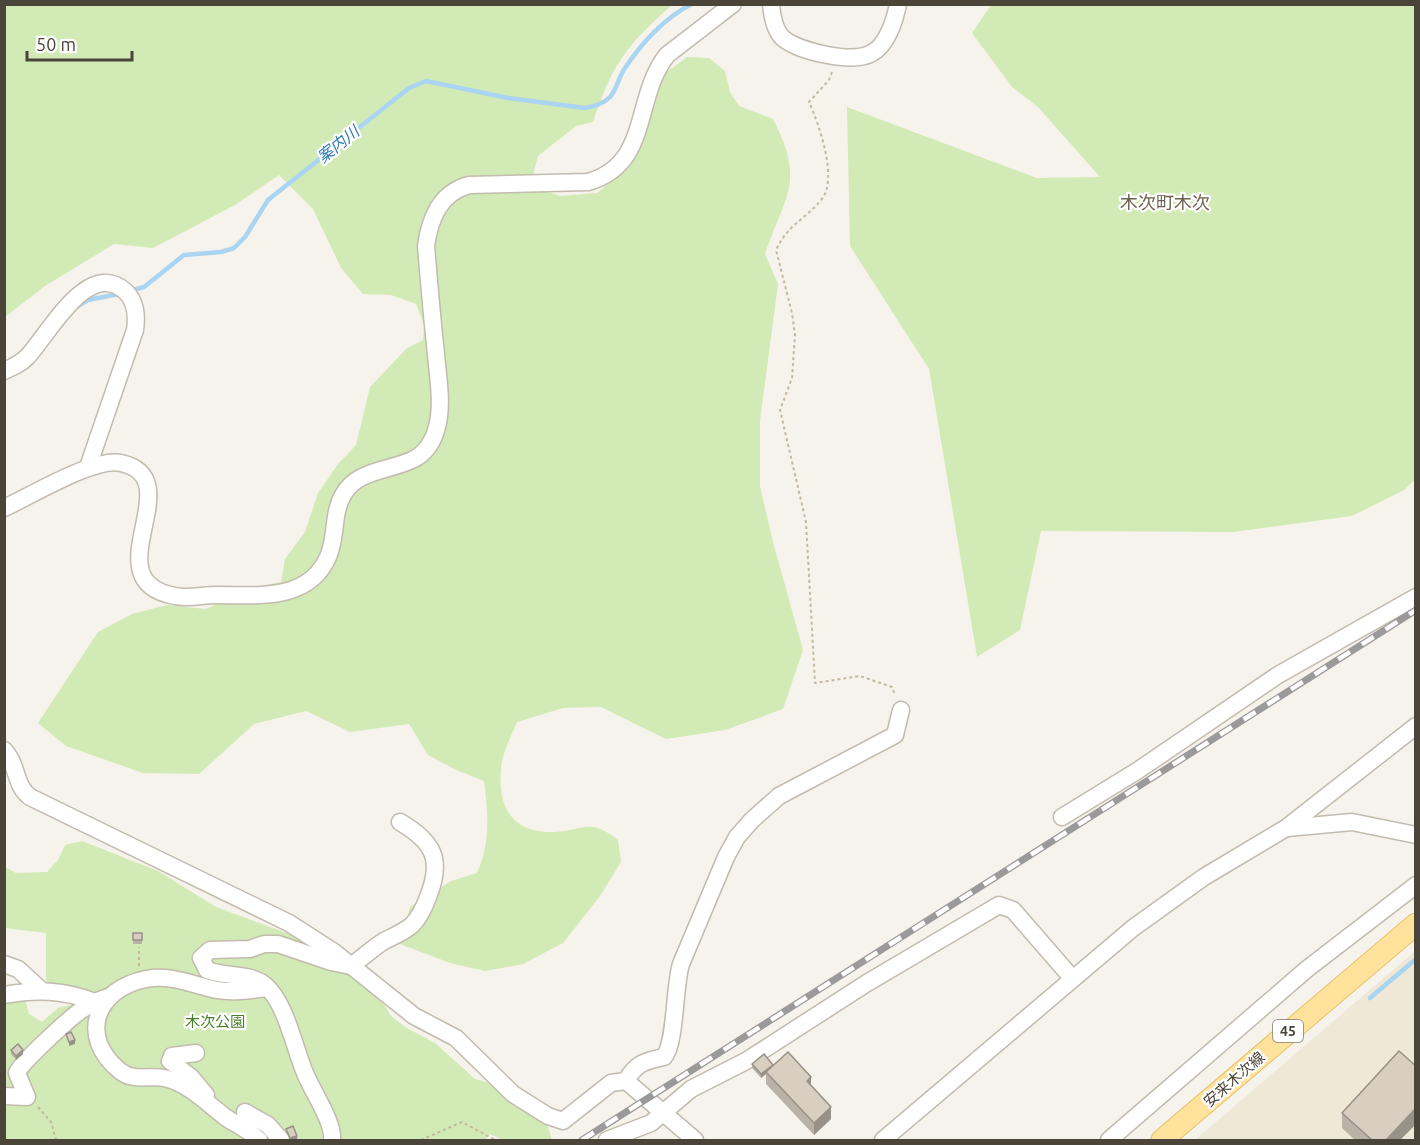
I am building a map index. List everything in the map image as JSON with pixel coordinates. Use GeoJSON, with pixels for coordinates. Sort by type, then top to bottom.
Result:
{"type":"FeatureCollection","features":[{"type":"Feature","properties":{"kind":"main road","name":"安来木次線"},"geometry":{"type":"LineString","coordinates":[[1162,1140],[1416,924]]}},
{"type":"Feature","properties":{"kind":"street"},"geometry":{"type":"LineString","coordinates":[[4,508],[88,467],[120,463],[135,469],[146,479],[150,496],[137,551],[139,563],[149,582],[159,591],[176,597],[260,595],[289,592],[306,584],[317,574],[328,556],[335,517],[342,495],[349,486],[376,471],[414,459],[432,442],[437,429],[439,390],[426,246],[428,229],[439,205],[455,188],[469,184],[588,182],[605,177],[620,165],[631,147],[641,121],[648,89],[660,64],[668,55],[733,4]]}},
{"type":"Feature","properties":{"kind":"street"},"geometry":{"type":"LineString","coordinates":[[771,4],[777,30],[783,38],[838,58],[856,59],[874,52],[885,40],[898,4]]}},
{"type":"Feature","properties":{"kind":"street"},"geometry":{"type":"LineString","coordinates":[[4,371],[26,358],[79,294],[96,285],[118,286],[131,299],[136,314],[135,330],[89,456],[88,467]]}},
{"type":"Feature","properties":{"kind":"street"},"geometry":{"type":"LineString","coordinates":[[1062,816],[1137,771],[1278,675],[1416,597]]}},
{"type":"Feature","properties":{"kind":"street"},"geometry":{"type":"LineString","coordinates":[[626,1081],[633,1069],[645,1060],[664,1057],[667,1054],[675,982],[737,837],[779,796],[895,735],[901,710]]}},
{"type":"Feature","properties":{"kind":"street"},"geometry":{"type":"LineString","coordinates":[[883,1140],[1133,928],[1204,877],[1286,828],[1416,726]]}},
{"type":"Feature","properties":{"kind":"street"},"geometry":{"type":"LineString","coordinates":[[4,750],[11,758],[11,781],[30,797],[289,922],[351,966],[414,1016],[456,1038],[513,1094],[559,1120],[567,1119],[612,1083],[626,1081],[695,1140]]}},
{"type":"Feature","properties":{"kind":"street"},"geometry":{"type":"LineString","coordinates":[[332,1140],[331,1130],[304,1072],[290,1029],[267,988],[254,980],[207,970],[201,962],[202,956],[214,949],[250,949],[264,944],[278,944],[331,962],[351,966],[376,946],[410,927],[422,912],[436,879],[436,867],[429,845],[422,836],[400,822]]}},
{"type":"Feature","properties":{"kind":"street"},"geometry":{"type":"LineString","coordinates":[[1286,828],[1352,822],[1416,835]]}},
{"type":"Feature","properties":{"kind":"street"},"geometry":{"type":"LineString","coordinates":[[1109,1140],[1307,969],[1416,885]]}},
{"type":"Feature","properties":{"kind":"street"},"geometry":{"type":"LineString","coordinates":[[606,1140],[643,1128],[665,1114],[691,1089],[746,1061],[867,983],[999,905],[1013,910],[1072,978]]}},
{"type":"Feature","properties":{"kind":"street"},"geometry":{"type":"LineString","coordinates":[[4,964],[18,969],[42,990]]}},
{"type":"Feature","properties":{"kind":"street"},"geometry":{"type":"LineString","coordinates":[[27,1097],[17,1078],[19,1066],[75,1014],[138,981],[160,978],[184,980],[222,990],[267,988]]}},
{"type":"Feature","properties":{"kind":"street"},"geometry":{"type":"LineString","coordinates":[[4,995],[42,990],[102,999]]}},
{"type":"Feature","properties":{"kind":"street"},"geometry":{"type":"LineString","coordinates":[[102,999],[94,1022],[95,1034],[104,1053],[121,1072],[137,1078],[165,1078],[209,1101],[226,1117],[281,1140]]}},
{"type":"Feature","properties":{"kind":"street"},"geometry":{"type":"LineString","coordinates":[[196,1053],[172,1056],[170,1061],[201,1087],[209,1101]]}},
{"type":"Feature","properties":{"kind":"street"},"geometry":{"type":"LineString","coordinates":[[4,1096],[27,1097]]}},
{"type":"Feature","properties":{"kind":"street"},"geometry":{"type":"LineString","coordinates":[[245,1112],[258,1132]]}},
{"type":"Feature","properties":{"kind":"path"},"geometry":{"type":"LineString","coordinates":[[838,58],[829,80],[809,102],[821,130],[828,182],[824,197],[784,233],[776,250],[792,313],[795,335],[792,378],[780,410],[806,522],[815,683],[860,676],[892,687],[901,710]]}},
{"type":"Feature","properties":{"kind":"path"},"geometry":{"type":"LineString","coordinates":[[27,1097],[51,1122],[56,1140]]}},
{"type":"Feature","properties":{"kind":"path"},"geometry":{"type":"LineString","coordinates":[[422,1140],[462,1122],[495,1140]]}},
{"type":"Feature","properties":{"kind":"shaded area"},"geometry":{"type":"Polygon","coordinates":[[[1415,951],[1415,1140],[1195,1140],[1415,951]]]}},
{"type":"Feature","properties":{"kind":"green space"},"geometry":{"type":"Polygon","coordinates":[[[5,5],[672,5],[643,32],[623,57],[607,85],[593,122],[576,126],[538,156],[533,175],[546,191],[560,196],[597,193],[625,170],[637,148],[664,74],[687,57],[709,58],[725,71],[730,92],[739,106],[773,119],[783,141],[790,174],[785,202],[765,254],[778,284],[760,421],[760,486],[803,650],[783,709],[725,730],[666,739],[601,707],[563,708],[517,722],[503,756],[501,776],[503,801],[515,821],[538,831],[554,832],[592,827],[618,840],[621,862],[600,896],[563,943],[523,964],[485,971],[450,963],[400,944],[410,907],[451,881],[477,873],[485,850],[487,827],[484,781],[456,770],[428,755],[409,724],[350,732],[306,711],[254,724],[199,774],[143,773],[66,746],[38,723],[98,632],[132,614],[167,605],[206,609],[252,588],[281,582],[285,559],[305,532],[318,493],[338,464],[356,445],[370,387],[407,348],[423,340],[424,325],[416,304],[391,295],[363,294],[341,268],[313,209],[279,175],[235,205],[153,248],[114,244],[45,286],[5,317],[5,5]]]}},
{"type":"Feature","properties":{"kind":"green space"},"geometry":{"type":"Polygon","coordinates":[[[991,5],[1415,5],[1416,479],[1404,490],[1352,516],[1233,532],[1041,531],[1020,630],[977,657],[929,369],[850,246],[847,107],[1037,178],[1100,177],[1038,107],[1012,87],[972,33],[991,5]]]}},
{"type":"Feature","properties":{"kind":"green space","name":"木次公園"},"geometry":{"type":"Polygon","coordinates":[[[82,841],[158,871],[216,907],[305,940],[377,993],[391,1016],[405,1027],[435,1043],[475,1079],[486,1082],[546,1120],[552,1140],[503,1140],[490,1134],[485,1140],[5,1140],[5,1003],[25,999],[29,1014],[42,1022],[58,1008],[70,1005],[72,997],[46,981],[46,933],[5,928],[5,867],[16,873],[47,872],[58,860],[65,845],[82,841]]]}},
{"type":"Feature","properties":{"kind":"building"},"geometry":{"type":"Polygon","coordinates":[[[133,933],[142,933],[142,940],[133,940],[133,933]]]}},
{"type":"Feature","properties":{"kind":"building"},"geometry":{"type":"Polygon","coordinates":[[[71,1032],[75,1040],[69,1042],[66,1034],[71,1032]]]}},
{"type":"Feature","properties":{"kind":"building"},"geometry":{"type":"Polygon","coordinates":[[[18,1044],[23,1050],[16,1056],[11,1050],[18,1044]]]}},
{"type":"Feature","properties":{"kind":"building"},"geometry":{"type":"Polygon","coordinates":[[[1399,1051],[1416,1066],[1416,1108],[1386,1140],[1372,1140],[1342,1113],[1399,1051]]]}},
{"type":"Feature","properties":{"kind":"building"},"geometry":{"type":"Polygon","coordinates":[[[788,1052],[811,1077],[807,1081],[831,1107],[814,1123],[766,1072],[788,1052]]]}},
{"type":"Feature","properties":{"kind":"building"},"geometry":{"type":"Polygon","coordinates":[[[764,1054],[773,1065],[761,1074],[752,1064],[764,1054]]]}},
{"type":"Feature","properties":{"kind":"building"},"geometry":{"type":"Polygon","coordinates":[[[293,1126],[297,1136],[290,1138],[286,1129],[293,1126]]]}},
{"type":"Feature","properties":{"kind":"waterway","name":"案内川"},"geometry":{"type":"LineString","coordinates":[[129,291],[144,287],[184,255],[221,252],[234,248],[245,237],[268,200],[409,88],[426,81],[508,98],[585,108],[610,97],[625,68],[638,50],[672,16],[692,4]]}},
{"type":"Feature","properties":{"kind":"waterway","name":"案内川"},"geometry":{"type":"LineString","coordinates":[[78,306],[88,300],[118,294]]}},
{"type":"Feature","properties":{"kind":"waterway"},"geometry":{"type":"LineString","coordinates":[[1370,998],[1416,959]]}},
{"type":"Feature","properties":{"kind":"railway"},"geometry":{"type":"LineString","coordinates":[[582,1140],[1416,610]]}},
{"type":"Feature","properties":{"kind":"district","name":"木次町木次"},"geometry":{"type":"Point","coordinates":[1165,202]}}]}
